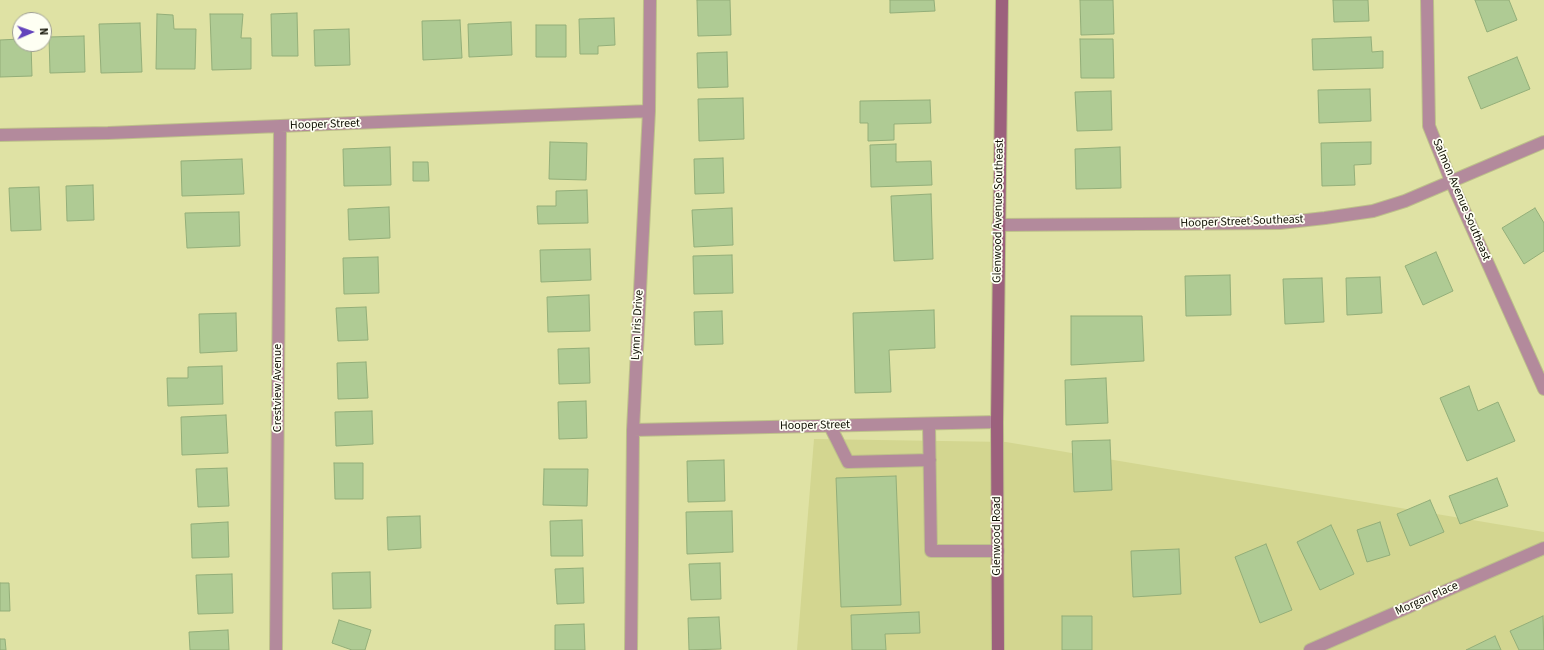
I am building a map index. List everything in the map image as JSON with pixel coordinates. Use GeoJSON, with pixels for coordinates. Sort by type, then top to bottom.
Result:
{"type":"FeatureCollection","features":[{"type":"Feature","properties":{"kind":"main road","name":"Glenwood Avenue Southeast"},"geometry":{"type":"LineString","coordinates":[[996,422],[1002,0]]}},
{"type":"Feature","properties":{"kind":"main road","name":"Glenwood Road"},"geometry":{"type":"LineString","coordinates":[[996,422],[998,650]]}},
{"type":"Feature","properties":{"kind":"street","name":"Lynn Iris Drive"},"geometry":{"type":"LineString","coordinates":[[631,650],[633,430],[649,110],[650,0]]}},
{"type":"Feature","properties":{"kind":"street","name":"Salmon Avenue Southeast"},"geometry":{"type":"LineString","coordinates":[[1427,0],[1429,126],[1451,182],[1544,389]]}},
{"type":"Feature","properties":{"kind":"street","name":"Hooper Street"},"geometry":{"type":"LineString","coordinates":[[0,135],[280,127],[649,110]]}},
{"type":"Feature","properties":{"kind":"street","name":"Crestview Avenue"},"geometry":{"type":"LineString","coordinates":[[276,650],[280,127]]}},
{"type":"Feature","properties":{"kind":"street","name":"Hooper Street Southeast"},"geometry":{"type":"LineString","coordinates":[[998,225],[1280,223],[1372,211],[1405,201],[1544,142]]}},
{"type":"Feature","properties":{"kind":"street","name":"Hooper Street"},"geometry":{"type":"LineString","coordinates":[[633,430],[996,422]]}},
{"type":"Feature","properties":{"kind":"street"},"geometry":{"type":"LineString","coordinates":[[929,424],[931,551],[998,551]]}},
{"type":"Feature","properties":{"kind":"street"},"geometry":{"type":"LineString","coordinates":[[830,426],[848,462],[930,460]]}},
{"type":"Feature","properties":{"kind":"street","name":"Morgan Place"},"geometry":{"type":"LineString","coordinates":[[1310,650],[1544,548]]}},
{"type":"Feature","properties":{"kind":"shaded area"},"geometry":{"type":"Polygon","coordinates":[[[814,439],[1006,442],[1544,532],[1544,650],[797,650],[814,439]]]}},
{"type":"Feature","properties":{"kind":"building"},"geometry":{"type":"Polygon","coordinates":[[[697,0],[730,0],[731,35],[698,36],[697,0]]]}},
{"type":"Feature","properties":{"kind":"building"},"geometry":{"type":"Polygon","coordinates":[[[890,0],[934,0],[935,11],[890,13],[890,0]]]}},
{"type":"Feature","properties":{"kind":"building"},"geometry":{"type":"Polygon","coordinates":[[[1080,0],[1113,0],[1114,34],[1081,35],[1080,0]]]}},
{"type":"Feature","properties":{"kind":"building"},"geometry":{"type":"Polygon","coordinates":[[[1333,0],[1368,0],[1369,21],[1334,22],[1333,0]]]}},
{"type":"Feature","properties":{"kind":"building"},"geometry":{"type":"Polygon","coordinates":[[[1475,0],[1509,0],[1517,20],[1487,32],[1475,0]]]}},
{"type":"Feature","properties":{"kind":"building"},"geometry":{"type":"Polygon","coordinates":[[[297,13],[298,56],[272,56],[271,14],[297,13]]]}},
{"type":"Feature","properties":{"kind":"building"},"geometry":{"type":"Polygon","coordinates":[[[157,14],[173,15],[174,29],[196,29],[195,69],[156,69],[157,14]]]}},
{"type":"Feature","properties":{"kind":"building"},"geometry":{"type":"Polygon","coordinates":[[[210,14],[243,14],[241,38],[251,38],[251,69],[212,70],[210,14]]]}},
{"type":"Feature","properties":{"kind":"building"},"geometry":{"type":"Polygon","coordinates":[[[614,18],[615,45],[598,46],[598,54],[580,54],[579,19],[614,18]]]}},
{"type":"Feature","properties":{"kind":"building"},"geometry":{"type":"Polygon","coordinates":[[[460,20],[462,58],[423,60],[422,21],[460,20]]]}},
{"type":"Feature","properties":{"kind":"building"},"geometry":{"type":"Polygon","coordinates":[[[511,22],[512,55],[469,57],[468,24],[511,22]]]}},
{"type":"Feature","properties":{"kind":"building"},"geometry":{"type":"Polygon","coordinates":[[[140,23],[142,72],[101,73],[99,24],[140,23]]]}},
{"type":"Feature","properties":{"kind":"building"},"geometry":{"type":"Polygon","coordinates":[[[536,25],[566,25],[566,57],[536,57],[536,25]]]}},
{"type":"Feature","properties":{"kind":"building"},"geometry":{"type":"Polygon","coordinates":[[[349,29],[350,65],[315,66],[314,30],[349,29]]]}},
{"type":"Feature","properties":{"kind":"building"},"geometry":{"type":"Polygon","coordinates":[[[84,36],[85,72],[50,73],[49,52],[52,52],[52,37],[84,36]]]}},
{"type":"Feature","properties":{"kind":"building"},"geometry":{"type":"Polygon","coordinates":[[[1371,37],[1372,52],[1383,51],[1383,68],[1313,70],[1312,39],[1371,37]]]}},
{"type":"Feature","properties":{"kind":"building"},"geometry":{"type":"Polygon","coordinates":[[[12,39],[12,52],[31,52],[32,76],[0,77],[0,40],[12,39]]]}},
{"type":"Feature","properties":{"kind":"building"},"geometry":{"type":"Polygon","coordinates":[[[1080,39],[1113,39],[1114,78],[1081,78],[1080,39]]]}},
{"type":"Feature","properties":{"kind":"building"},"geometry":{"type":"Polygon","coordinates":[[[727,52],[728,87],[698,88],[697,53],[727,52]]]}},
{"type":"Feature","properties":{"kind":"building"},"geometry":{"type":"Polygon","coordinates":[[[1517,57],[1530,89],[1481,109],[1468,77],[1517,57]]]}},
{"type":"Feature","properties":{"kind":"building"},"geometry":{"type":"Polygon","coordinates":[[[1370,89],[1371,121],[1319,123],[1318,90],[1370,89]]]}},
{"type":"Feature","properties":{"kind":"building"},"geometry":{"type":"Polygon","coordinates":[[[1111,91],[1112,130],[1077,131],[1075,92],[1111,91]]]}},
{"type":"Feature","properties":{"kind":"building"},"geometry":{"type":"Polygon","coordinates":[[[743,98],[744,139],[699,141],[698,99],[743,98]]]}},
{"type":"Feature","properties":{"kind":"building"},"geometry":{"type":"Polygon","coordinates":[[[930,100],[931,123],[894,124],[894,140],[868,141],[868,123],[860,123],[860,101],[930,100]]]}},
{"type":"Feature","properties":{"kind":"building"},"geometry":{"type":"Polygon","coordinates":[[[550,142],[587,143],[586,180],[549,179],[550,142]]]}},
{"type":"Feature","properties":{"kind":"building"},"geometry":{"type":"Polygon","coordinates":[[[1371,142],[1371,164],[1354,165],[1355,185],[1322,186],[1321,143],[1371,142]]]}},
{"type":"Feature","properties":{"kind":"building"},"geometry":{"type":"Polygon","coordinates":[[[896,144],[896,162],[931,161],[932,185],[871,187],[870,145],[896,144]]]}},
{"type":"Feature","properties":{"kind":"building"},"geometry":{"type":"Polygon","coordinates":[[[390,147],[391,185],[344,186],[343,149],[390,147]]]}},
{"type":"Feature","properties":{"kind":"building"},"geometry":{"type":"Polygon","coordinates":[[[1120,147],[1121,188],[1076,189],[1075,149],[1120,147]]]}},
{"type":"Feature","properties":{"kind":"building"},"geometry":{"type":"Polygon","coordinates":[[[723,158],[724,193],[695,194],[694,159],[723,158]]]}},
{"type":"Feature","properties":{"kind":"building"},"geometry":{"type":"Polygon","coordinates":[[[242,159],[244,194],[182,196],[181,161],[242,159]]]}},
{"type":"Feature","properties":{"kind":"building"},"geometry":{"type":"Polygon","coordinates":[[[413,162],[428,162],[429,181],[413,181],[413,162]]]}},
{"type":"Feature","properties":{"kind":"building"},"geometry":{"type":"Polygon","coordinates":[[[93,185],[94,220],[67,221],[66,186],[93,185]]]}},
{"type":"Feature","properties":{"kind":"building"},"geometry":{"type":"Polygon","coordinates":[[[39,187],[41,230],[11,231],[9,188],[39,187]]]}},
{"type":"Feature","properties":{"kind":"building"},"geometry":{"type":"Polygon","coordinates":[[[587,190],[588,223],[538,224],[537,206],[556,206],[556,191],[587,190]]]}},
{"type":"Feature","properties":{"kind":"building"},"geometry":{"type":"Polygon","coordinates":[[[931,194],[933,259],[894,261],[891,196],[931,194]]]}},
{"type":"Feature","properties":{"kind":"building"},"geometry":{"type":"Polygon","coordinates":[[[389,207],[390,238],[349,240],[348,209],[389,207]]]}},
{"type":"Feature","properties":{"kind":"building"},"geometry":{"type":"Polygon","coordinates":[[[732,208],[733,245],[694,247],[692,210],[732,208]]]}},
{"type":"Feature","properties":{"kind":"building"},"geometry":{"type":"Polygon","coordinates":[[[1535,208],[1544,223],[1544,251],[1524,264],[1502,228],[1535,208]]]}},
{"type":"Feature","properties":{"kind":"building"},"geometry":{"type":"Polygon","coordinates":[[[239,212],[240,246],[187,248],[185,213],[239,212]]]}},
{"type":"Feature","properties":{"kind":"building"},"geometry":{"type":"Polygon","coordinates":[[[590,249],[591,280],[541,282],[540,250],[590,249]]]}},
{"type":"Feature","properties":{"kind":"building"},"geometry":{"type":"Polygon","coordinates":[[[1436,252],[1453,291],[1423,305],[1405,266],[1436,252]]]}},
{"type":"Feature","properties":{"kind":"building"},"geometry":{"type":"Polygon","coordinates":[[[732,255],[733,293],[694,294],[693,256],[732,255]]]}},
{"type":"Feature","properties":{"kind":"building"},"geometry":{"type":"Polygon","coordinates":[[[378,257],[379,293],[344,294],[343,258],[378,257]]]}},
{"type":"Feature","properties":{"kind":"building"},"geometry":{"type":"Polygon","coordinates":[[[1230,275],[1231,315],[1186,316],[1185,276],[1230,275]]]}},
{"type":"Feature","properties":{"kind":"building"},"geometry":{"type":"Polygon","coordinates":[[[1380,277],[1382,313],[1347,315],[1346,278],[1380,277]]]}},
{"type":"Feature","properties":{"kind":"building"},"geometry":{"type":"Polygon","coordinates":[[[1322,278],[1324,322],[1285,324],[1283,279],[1322,278]]]}},
{"type":"Feature","properties":{"kind":"building"},"geometry":{"type":"Polygon","coordinates":[[[589,295],[590,331],[548,332],[547,297],[589,295]]]}},
{"type":"Feature","properties":{"kind":"building"},"geometry":{"type":"Polygon","coordinates":[[[366,307],[368,340],[338,341],[336,308],[366,307]]]}},
{"type":"Feature","properties":{"kind":"building"},"geometry":{"type":"Polygon","coordinates":[[[934,310],[935,348],[889,350],[891,392],[855,393],[853,313],[934,310]]]}},
{"type":"Feature","properties":{"kind":"building"},"geometry":{"type":"Polygon","coordinates":[[[722,311],[723,344],[695,345],[694,312],[722,311]]]}},
{"type":"Feature","properties":{"kind":"building"},"geometry":{"type":"Polygon","coordinates":[[[236,313],[237,351],[200,353],[199,314],[236,313]]]}},
{"type":"Feature","properties":{"kind":"building"},"geometry":{"type":"Polygon","coordinates":[[[1071,316],[1142,316],[1144,361],[1071,365],[1071,316]]]}},
{"type":"Feature","properties":{"kind":"building"},"geometry":{"type":"Polygon","coordinates":[[[589,348],[590,383],[559,384],[558,349],[589,348]]]}},
{"type":"Feature","properties":{"kind":"building"},"geometry":{"type":"Polygon","coordinates":[[[366,362],[368,398],[338,399],[337,363],[366,362]]]}},
{"type":"Feature","properties":{"kind":"building"},"geometry":{"type":"Polygon","coordinates":[[[222,366],[223,404],[168,406],[167,378],[188,378],[188,367],[222,366]]]}},
{"type":"Feature","properties":{"kind":"building"},"geometry":{"type":"Polygon","coordinates":[[[1106,378],[1108,423],[1066,425],[1065,380],[1106,378]]]}},
{"type":"Feature","properties":{"kind":"building"},"geometry":{"type":"Polygon","coordinates":[[[1469,386],[1478,411],[1498,402],[1515,441],[1467,461],[1440,398],[1469,386]]]}},
{"type":"Feature","properties":{"kind":"building"},"geometry":{"type":"Polygon","coordinates":[[[586,401],[587,438],[559,439],[558,402],[586,401]]]}},
{"type":"Feature","properties":{"kind":"building"},"geometry":{"type":"Polygon","coordinates":[[[372,411],[373,444],[336,446],[335,412],[372,411]]]}},
{"type":"Feature","properties":{"kind":"building"},"geometry":{"type":"Polygon","coordinates":[[[226,415],[228,453],[182,455],[181,417],[226,415]]]}},
{"type":"Feature","properties":{"kind":"building"},"geometry":{"type":"Polygon","coordinates":[[[1110,440],[1112,490],[1074,492],[1072,441],[1110,440]]]}},
{"type":"Feature","properties":{"kind":"building"},"geometry":{"type":"Polygon","coordinates":[[[724,460],[725,501],[688,502],[687,461],[724,460]]]}},
{"type":"Feature","properties":{"kind":"building"},"geometry":{"type":"Polygon","coordinates":[[[334,463],[363,463],[363,499],[335,499],[334,463]]]}},
{"type":"Feature","properties":{"kind":"building"},"geometry":{"type":"Polygon","coordinates":[[[227,468],[229,506],[198,507],[196,469],[227,468]]]}},
{"type":"Feature","properties":{"kind":"building"},"geometry":{"type":"Polygon","coordinates":[[[544,469],[588,469],[587,506],[543,505],[544,469]]]}},
{"type":"Feature","properties":{"kind":"building"},"geometry":{"type":"Polygon","coordinates":[[[896,476],[901,605],[841,607],[836,478],[896,476]]]}},
{"type":"Feature","properties":{"kind":"building"},"geometry":{"type":"Polygon","coordinates":[[[1497,478],[1508,506],[1460,524],[1449,496],[1497,478]]]}},
{"type":"Feature","properties":{"kind":"building"},"geometry":{"type":"Polygon","coordinates":[[[1430,500],[1444,532],[1410,546],[1397,514],[1430,500]]]}},
{"type":"Feature","properties":{"kind":"building"},"geometry":{"type":"Polygon","coordinates":[[[732,511],[733,552],[687,554],[686,512],[732,511]]]}},
{"type":"Feature","properties":{"kind":"building"},"geometry":{"type":"Polygon","coordinates":[[[420,516],[421,548],[388,550],[387,517],[420,516]]]}},
{"type":"Feature","properties":{"kind":"building"},"geometry":{"type":"Polygon","coordinates":[[[582,520],[583,556],[551,556],[550,521],[582,520]]]}},
{"type":"Feature","properties":{"kind":"building"},"geometry":{"type":"Polygon","coordinates":[[[228,522],[229,557],[192,558],[191,524],[228,522]]]}},
{"type":"Feature","properties":{"kind":"building"},"geometry":{"type":"Polygon","coordinates":[[[1380,522],[1390,555],[1367,562],[1357,530],[1380,522]]]}},
{"type":"Feature","properties":{"kind":"building"},"geometry":{"type":"Polygon","coordinates":[[[1331,525],[1354,574],[1320,590],[1297,542],[1331,525]]]}},
{"type":"Feature","properties":{"kind":"building"},"geometry":{"type":"Polygon","coordinates":[[[1266,544],[1292,610],[1260,623],[1235,557],[1266,544]]]}},
{"type":"Feature","properties":{"kind":"building"},"geometry":{"type":"Polygon","coordinates":[[[1179,549],[1181,594],[1133,597],[1131,551],[1179,549]]]}},
{"type":"Feature","properties":{"kind":"building"},"geometry":{"type":"Polygon","coordinates":[[[720,563],[721,599],[691,600],[689,564],[720,563]]]}},
{"type":"Feature","properties":{"kind":"building"},"geometry":{"type":"Polygon","coordinates":[[[583,568],[584,603],[557,604],[555,569],[583,568]]]}},
{"type":"Feature","properties":{"kind":"building"},"geometry":{"type":"Polygon","coordinates":[[[370,572],[371,608],[333,609],[332,573],[370,572]]]}},
{"type":"Feature","properties":{"kind":"building"},"geometry":{"type":"Polygon","coordinates":[[[232,574],[233,613],[198,614],[196,575],[232,574]]]}},
{"type":"Feature","properties":{"kind":"building"},"geometry":{"type":"Polygon","coordinates":[[[0,583],[9,583],[10,611],[0,611],[0,583]]]}},
{"type":"Feature","properties":{"kind":"building"},"geometry":{"type":"Polygon","coordinates":[[[919,612],[920,633],[885,634],[886,650],[852,650],[851,615],[919,612]]]}},
{"type":"Feature","properties":{"kind":"building"},"geometry":{"type":"Polygon","coordinates":[[[1062,616],[1092,616],[1092,650],[1062,650],[1062,616]]]}},
{"type":"Feature","properties":{"kind":"building"},"geometry":{"type":"Polygon","coordinates":[[[1543,616],[1544,650],[1519,650],[1510,631],[1543,616]]]}},
{"type":"Feature","properties":{"kind":"building"},"geometry":{"type":"Polygon","coordinates":[[[719,617],[721,649],[689,650],[688,618],[719,617]]]}},
{"type":"Feature","properties":{"kind":"building"},"geometry":{"type":"Polygon","coordinates":[[[339,620],[371,630],[365,650],[352,650],[332,643],[339,620]]]}},
{"type":"Feature","properties":{"kind":"building"},"geometry":{"type":"Polygon","coordinates":[[[584,624],[585,650],[555,650],[555,625],[584,624]]]}},
{"type":"Feature","properties":{"kind":"building"},"geometry":{"type":"Polygon","coordinates":[[[228,630],[229,650],[190,650],[189,632],[228,630]]]}},
{"type":"Feature","properties":{"kind":"building"},"geometry":{"type":"Polygon","coordinates":[[[1495,636],[1501,650],[1466,650],[1495,636]]]}},
{"type":"Feature","properties":{"kind":"building"},"geometry":{"type":"Polygon","coordinates":[[[0,639],[5,639],[6,650],[0,650],[0,639]]]}}]}
